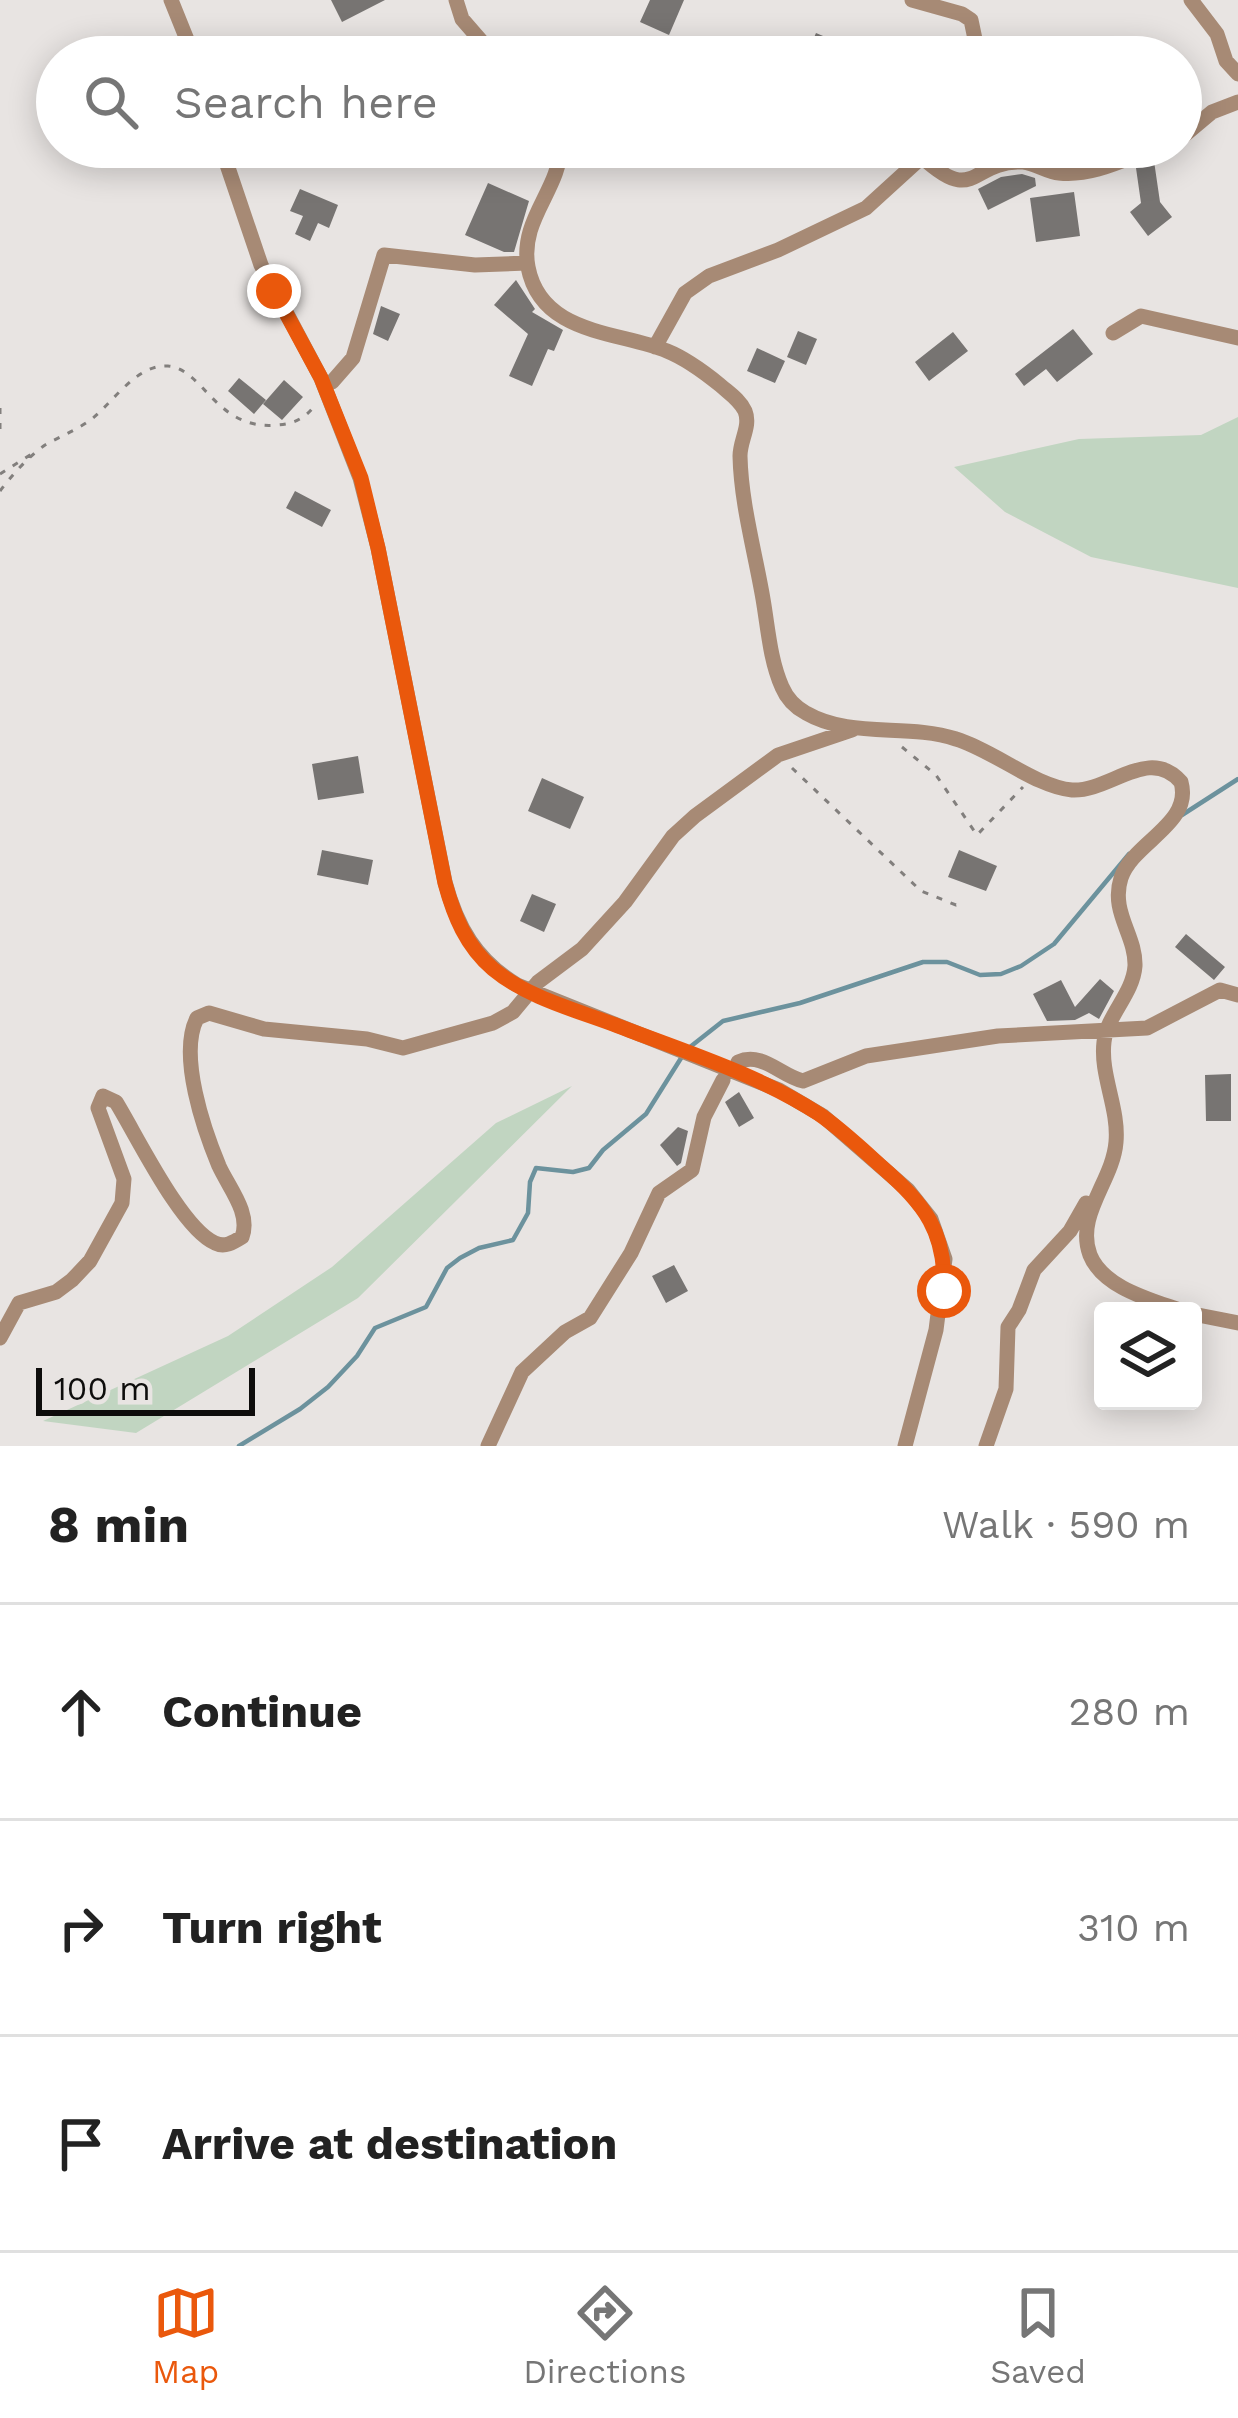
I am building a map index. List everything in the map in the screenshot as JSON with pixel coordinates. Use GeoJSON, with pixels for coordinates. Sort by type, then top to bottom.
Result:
{"type":"FeatureCollection","features":[{"type":"Feature","properties":{"kind":"street"},"geometry":{"type":"LineString","coordinates":[[456,0],[462,19],[477,36]]}},
{"type":"Feature","properties":{"kind":"street"},"geometry":{"type":"LineString","coordinates":[[912,0],[962,14],[970,20],[974,36]]}},
{"type":"Feature","properties":{"kind":"street"},"geometry":{"type":"LineString","coordinates":[[1192,0],[1238,74]]}},
{"type":"Feature","properties":{"kind":"street"},"geometry":{"type":"LineString","coordinates":[[177,5],[187,36]]}},
{"type":"Feature","properties":{"kind":"street"},"geometry":{"type":"LineString","coordinates":[[1202,120],[1238,102]]}},
{"type":"Feature","properties":{"kind":"street"},"geometry":{"type":"LineString","coordinates":[[228,168],[261,265],[321,378],[361,478],[454,913],[479,956],[507,979],[779,1090],[823,1116],[908,1190],[931,1219],[945,1259],[944,1291],[905,1446]]}},
{"type":"Feature","properties":{"kind":"street"},"geometry":{"type":"LineString","coordinates":[[557,168],[531,224],[527,263],[543,300],[567,319],[621,340],[655,347],[694,365],[743,407],[747,422],[741,466],[773,662],[791,702],[808,715],[854,729]]}},
{"type":"Feature","properties":{"kind":"street"},"geometry":{"type":"LineString","coordinates":[[655,347],[686,293],[709,276],[866,208],[908,168]]}},
{"type":"Feature","properties":{"kind":"street"},"geometry":{"type":"LineString","coordinates":[[937,168],[944,177],[963,182],[996,168]]}},
{"type":"Feature","properties":{"kind":"street"},"geometry":{"type":"LineString","coordinates":[[1040,168],[1055,173],[1092,168]]}},
{"type":"Feature","properties":{"kind":"street"},"geometry":{"type":"LineString","coordinates":[[332,382],[352,358],[384,255],[475,265],[527,263]]}},
{"type":"Feature","properties":{"kind":"street"},"geometry":{"type":"LineString","coordinates":[[1113,333],[1141,316],[1238,338]]}},
{"type":"Feature","properties":{"kind":"street"},"geometry":{"type":"LineString","coordinates":[[0,1337],[19,1303],[56,1292],[90,1261],[122,1203],[124,1179],[98,1108],[103,1096],[116,1102],[170,1198],[214,1243],[225,1245],[242,1237],[244,1218],[210,1143],[195,1087],[191,1032],[202,1013],[264,1029],[403,1048],[494,1023],[513,1012],[530,991],[582,949],[673,836],[778,755],[854,729],[935,733],[969,743],[1064,788],[1085,789],[1153,767],[1170,772],[1184,788],[1172,820],[1138,849],[1122,875],[1118,909],[1135,969],[1107,1029],[1104,1058],[1116,1142],[1109,1173],[1087,1222],[1093,1262],[1121,1286],[1160,1302]]}},
{"type":"Feature","properties":{"kind":"street"},"geometry":{"type":"LineString","coordinates":[[488,1446],[522,1372],[565,1332],[590,1318],[631,1253],[659,1193],[692,1169],[704,1117],[731,1070],[748,1058],[803,1081],[866,1056],[998,1036],[1147,1028],[1220,990],[1238,995]]}},
{"type":"Feature","properties":{"kind":"street"},"geometry":{"type":"LineString","coordinates":[[986,1446],[1006,1389],[1008,1327],[1042,1258],[1070,1231],[1092,1192],[1100,1189]]}},
{"type":"Feature","properties":{"kind":"street"},"geometry":{"type":"LineString","coordinates":[[1202,1317],[1238,1323]]}},
{"type":"Feature","properties":{"kind":"path"},"geometry":{"type":"LineString","coordinates":[[0,491],[35,452],[92,419],[125,387],[159,368],[168,366],[185,373],[219,407],[256,425],[302,419],[332,382]]}},
{"type":"Feature","properties":{"kind":"path"},"geometry":{"type":"LineString","coordinates":[[0,408],[0,432]]}},
{"type":"Feature","properties":{"kind":"path"},"geometry":{"type":"LineString","coordinates":[[0,474],[35,452]]}},
{"type":"Feature","properties":{"kind":"path"},"geometry":{"type":"LineString","coordinates":[[894,743],[936,776],[977,835],[1011,795],[1041,779]]}},
{"type":"Feature","properties":{"kind":"path"},"geometry":{"type":"LineString","coordinates":[[778,755],[920,891],[956,905],[963,902]]}},
{"type":"Feature","properties":{"kind":"green space"},"geometry":{"type":"Polygon","coordinates":[[[1238,417],[1238,588],[1091,557],[1005,512],[954,467],[1079,439],[1201,435],[1238,417]]]}},
{"type":"Feature","properties":{"kind":"green space"},"geometry":{"type":"Polygon","coordinates":[[[572,1086],[358,1298],[136,1433],[43,1421],[228,1336],[332,1267],[496,1123],[572,1086]]]}},
{"type":"Feature","properties":{"kind":"building"},"geometry":{"type":"Polygon","coordinates":[[[331,0],[385,0],[342,22],[331,0]]]}},
{"type":"Feature","properties":{"kind":"building"},"geometry":{"type":"Polygon","coordinates":[[[650,0],[684,0],[669,35],[640,22],[650,0]]]}},
{"type":"Feature","properties":{"kind":"building"},"geometry":{"type":"Polygon","coordinates":[[[1136,168],[1155,168],[1160,202],[1172,217],[1148,236],[1130,212],[1141,203],[1136,168]]]}},
{"type":"Feature","properties":{"kind":"building"},"geometry":{"type":"Polygon","coordinates":[[[1022,174],[1035,178],[1036,186],[988,210],[978,189],[1001,177],[1022,174]]]}},
{"type":"Feature","properties":{"kind":"building"},"geometry":{"type":"Polygon","coordinates":[[[488,183],[529,201],[514,252],[465,235],[488,183]]]}},
{"type":"Feature","properties":{"kind":"building"},"geometry":{"type":"Polygon","coordinates":[[[300,189],[338,205],[329,228],[318,223],[310,241],[295,234],[303,216],[290,211],[300,189]]]}},
{"type":"Feature","properties":{"kind":"building"},"geometry":{"type":"Polygon","coordinates":[[[1074,192],[1080,236],[1036,242],[1030,198],[1074,192]]]}},
{"type":"Feature","properties":{"kind":"building"},"geometry":{"type":"Polygon","coordinates":[[[516,280],[535,309],[532,312],[563,330],[554,351],[548,349],[532,386],[509,376],[528,334],[494,305],[516,280]]]}},
{"type":"Feature","properties":{"kind":"building"},"geometry":{"type":"Polygon","coordinates":[[[381,306],[400,314],[388,341],[373,334],[381,306]]]}},
{"type":"Feature","properties":{"kind":"building"},"geometry":{"type":"Polygon","coordinates":[[[1073,329],[1093,354],[1057,382],[1046,369],[1024,386],[1015,374],[1073,329]]]}},
{"type":"Feature","properties":{"kind":"building"},"geometry":{"type":"Polygon","coordinates":[[[798,331],[817,339],[806,365],[787,357],[798,331]]]}},
{"type":"Feature","properties":{"kind":"building"},"geometry":{"type":"Polygon","coordinates":[[[953,332],[968,351],[929,381],[915,362],[953,332]]]}},
{"type":"Feature","properties":{"kind":"building"},"geometry":{"type":"Polygon","coordinates":[[[757,348],[785,361],[775,383],[747,371],[757,348]]]}},
{"type":"Feature","properties":{"kind":"building"},"geometry":{"type":"Polygon","coordinates":[[[239,378],[266,400],[254,414],[228,391],[239,378]]]}},
{"type":"Feature","properties":{"kind":"building"},"geometry":{"type":"Polygon","coordinates":[[[284,380],[303,397],[282,420],[263,404],[284,380]]]}},
{"type":"Feature","properties":{"kind":"building"},"geometry":{"type":"Polygon","coordinates":[[[295,491],[331,510],[322,527],[286,508],[295,491]]]}},
{"type":"Feature","properties":{"kind":"building"},"geometry":{"type":"Polygon","coordinates":[[[358,756],[364,793],[318,800],[312,764],[358,756]]]}},
{"type":"Feature","properties":{"kind":"building"},"geometry":{"type":"Polygon","coordinates":[[[542,778],[584,797],[570,829],[528,811],[542,778]]]}},
{"type":"Feature","properties":{"kind":"building"},"geometry":{"type":"Polygon","coordinates":[[[322,850],[373,860],[368,885],[317,875],[322,850]]]}},
{"type":"Feature","properties":{"kind":"building"},"geometry":{"type":"Polygon","coordinates":[[[959,850],[997,866],[986,891],[948,877],[959,850]]]}},
{"type":"Feature","properties":{"kind":"building"},"geometry":{"type":"Polygon","coordinates":[[[532,894],[556,904],[544,932],[520,921],[532,894]]]}},
{"type":"Feature","properties":{"kind":"building"},"geometry":{"type":"Polygon","coordinates":[[[1186,934],[1225,967],[1214,980],[1175,947],[1186,934]]]}},
{"type":"Feature","properties":{"kind":"building"},"geometry":{"type":"Polygon","coordinates":[[[1100,979],[1114,991],[1099,1019],[1089,1013],[1075,1020],[1047,1021],[1033,994],[1061,980],[1075,1007],[1100,979]]]}},
{"type":"Feature","properties":{"kind":"building"},"geometry":{"type":"Polygon","coordinates":[[[1231,1074],[1231,1121],[1206,1121],[1205,1075],[1231,1074]]]}},
{"type":"Feature","properties":{"kind":"building"},"geometry":{"type":"Polygon","coordinates":[[[739,1092],[754,1118],[739,1127],[725,1102],[739,1092]]]}},
{"type":"Feature","properties":{"kind":"building"},"geometry":{"type":"Polygon","coordinates":[[[678,1127],[688,1131],[677,1166],[660,1145],[678,1127]]]}},
{"type":"Feature","properties":{"kind":"building"},"geometry":{"type":"Polygon","coordinates":[[[674,1265],[688,1291],[666,1303],[652,1276],[674,1265]]]}},
{"type":"Feature","properties":{"kind":"waterway"},"geometry":{"type":"LineString","coordinates":[[1182,815],[1238,779]]}},
{"type":"Feature","properties":{"kind":"waterway"},"geometry":{"type":"LineString","coordinates":[[690,1047],[723,1021],[800,1003],[923,962],[947,962],[980,975],[1021,966],[1054,944],[1129,854]]}},
{"type":"Feature","properties":{"kind":"waterway"},"geometry":{"type":"LineString","coordinates":[[239,1446],[328,1387],[375,1328],[426,1307],[447,1268],[460,1258],[513,1240],[528,1213],[536,1168],[573,1172],[589,1168],[646,1114],[683,1055]]}},
{"type":"Feature","properties":{"kind":"route"},"geometry":{"type":"LineString","coordinates":[[274,291],[321,378],[361,478],[445,883],[473,949],[517,985],[731,1069],[823,1116],[908,1190],[931,1219],[945,1259],[944,1291]]}}]}
